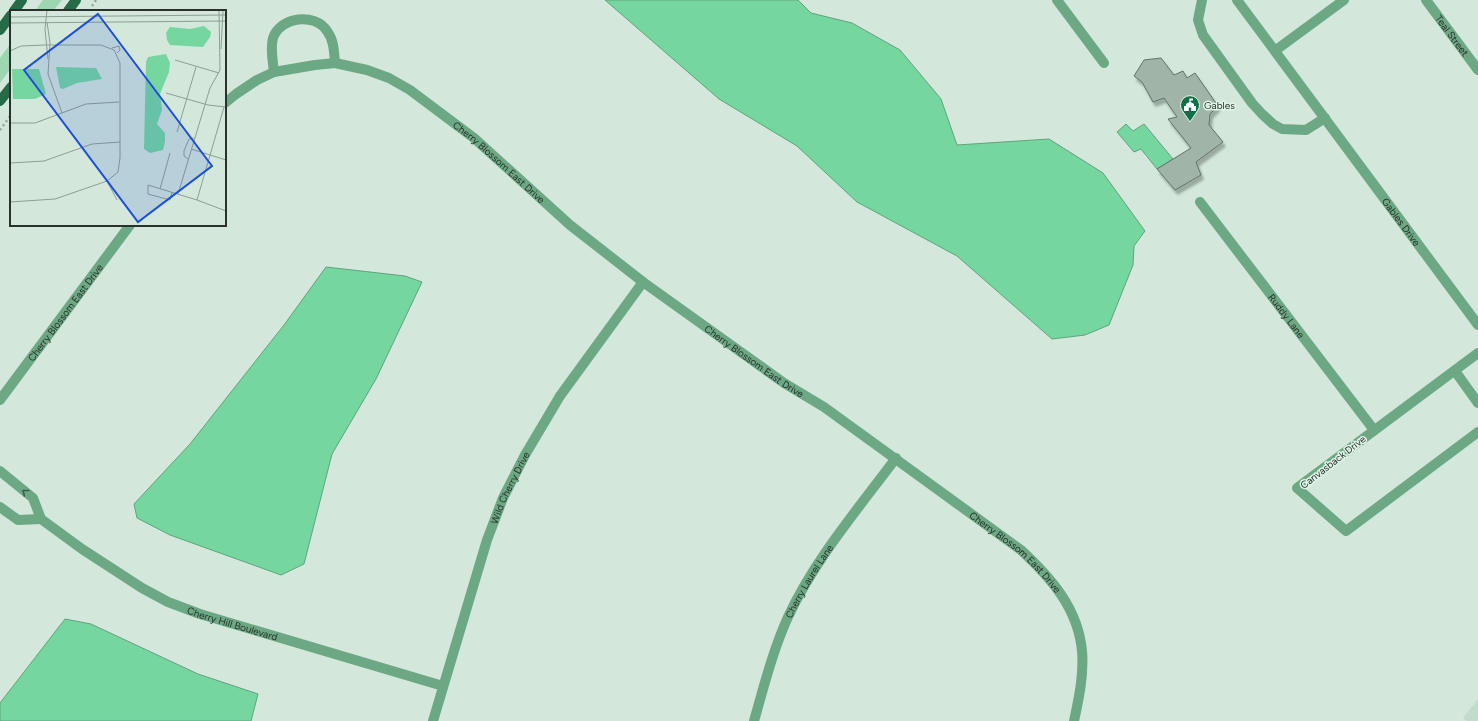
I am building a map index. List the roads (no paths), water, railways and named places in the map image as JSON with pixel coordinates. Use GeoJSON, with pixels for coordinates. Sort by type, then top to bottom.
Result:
{"type":"FeatureCollection","features":[{"type":"Feature","properties":{"kind":"main road"},"geometry":{"type":"LineString","coordinates":[[15,10],[22,0]]}},
{"type":"Feature","properties":{"kind":"main road"},"geometry":{"type":"LineString","coordinates":[[69,10],[76,0]]}},
{"type":"Feature","properties":{"kind":"main road"},"geometry":{"type":"LineString","coordinates":[[0,30],[10,17]]}},
{"type":"Feature","properties":{"kind":"main road"},"geometry":{"type":"LineString","coordinates":[[0,102],[10,88]]}},
{"type":"Feature","properties":{"kind":"street"},"geometry":{"type":"LineString","coordinates":[[1057,0],[1104,63]]}},
{"type":"Feature","properties":{"kind":"street"},"geometry":{"type":"LineString","coordinates":[[1202,0],[1198,20],[1203,35],[1252,103],[1262,114],[1273,124],[1282,129],[1306,130],[1325,118]]}},
{"type":"Feature","properties":{"kind":"street","name":"Gables Drive"},"geometry":{"type":"LineString","coordinates":[[1237,0],[1276,50],[1478,325]]}},
{"type":"Feature","properties":{"kind":"street"},"geometry":{"type":"LineString","coordinates":[[1276,50],[1344,0]]}},
{"type":"Feature","properties":{"kind":"street","name":"Teal Street"},"geometry":{"type":"LineString","coordinates":[[1426,0],[1478,70]]}},
{"type":"Feature","properties":{"kind":"street"},"geometry":{"type":"LineString","coordinates":[[274,72],[272,51],[273,38],[283,25],[295,20],[306,19],[318,22],[326,29],[331,38],[335,64]]}},
{"type":"Feature","properties":{"kind":"street","name":"Cherry Blossom East Drive"},"geometry":{"type":"LineString","coordinates":[[226,102],[257,80],[274,72],[309,66],[335,64],[368,70],[389,78],[410,90],[474,138],[570,225],[643,282],[784,383],[824,407],[896,458],[1021,550],[1055,585],[1072,613],[1082,650],[1082,678],[1074,721]]}},
{"type":"Feature","properties":{"kind":"street","name":"Ruddy Lane"},"geometry":{"type":"LineString","coordinates":[[1200,202],[1374,430]]}},
{"type":"Feature","properties":{"kind":"street","name":"Cherry Blossom East Drive"},"geometry":{"type":"LineString","coordinates":[[0,400],[129,226]]}},
{"type":"Feature","properties":{"kind":"street","name":"Wild Cherry Drive"},"geometry":{"type":"LineString","coordinates":[[433,721],[486,540],[503,498],[524,455],[560,396],[643,282]]}},
{"type":"Feature","properties":{"kind":"street","name":"Canvasback Drive"},"geometry":{"type":"LineString","coordinates":[[1478,354],[1297,488],[1346,530],[1478,432]]}},
{"type":"Feature","properties":{"kind":"street"},"geometry":{"type":"LineString","coordinates":[[1455,372],[1478,403]]}},
{"type":"Feature","properties":{"kind":"street","name":"Cherry Laurel Lane"},"geometry":{"type":"LineString","coordinates":[[754,721],[778,639],[801,592],[826,553],[896,458]]}},
{"type":"Feature","properties":{"kind":"street"},"geometry":{"type":"LineString","coordinates":[[0,471],[33,498],[41,520],[18,520],[0,507]]}},
{"type":"Feature","properties":{"kind":"street","name":"Cherry Hill Boulevard"},"geometry":{"type":"LineString","coordinates":[[41,520],[106,566],[168,602],[200,614],[443,686]]}},
{"type":"Feature","properties":{"kind":"place","name":"Gables"},"geometry":{"type":"Point","coordinates":[1190,122]}}]}
